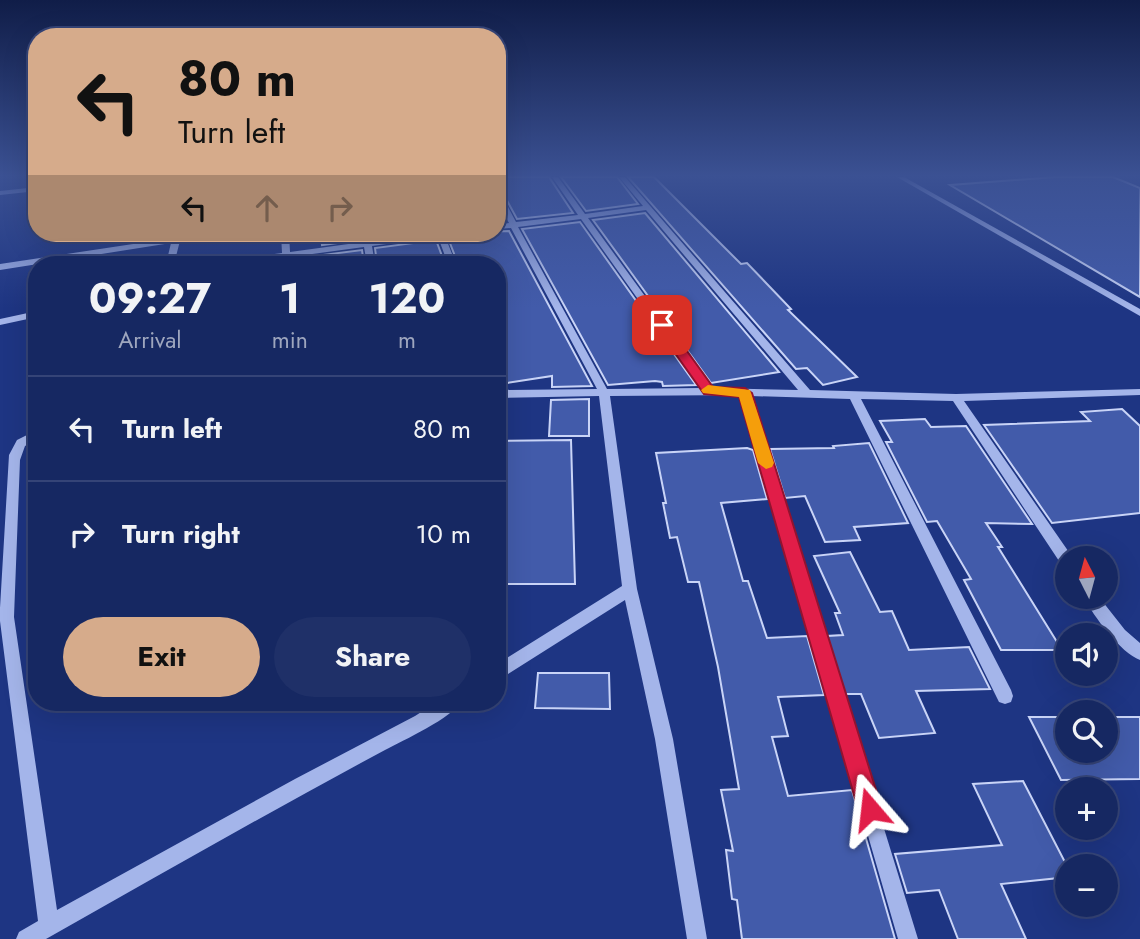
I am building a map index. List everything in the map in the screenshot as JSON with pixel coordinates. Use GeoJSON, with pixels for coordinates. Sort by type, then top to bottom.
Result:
{"type":"FeatureCollection","features":[{"type":"Feature","properties":{"kind":"street"},"geometry":{"type":"LineString","coordinates":[[510,221],[604,393],[630,589],[664,739],[697,939]]}},
{"type":"Feature","properties":{"kind":"street"},"geometry":{"type":"LineString","coordinates":[[506,225],[541,221]]}},
{"type":"Feature","properties":{"kind":"street"},"geometry":{"type":"LineString","coordinates":[[586,221],[709,391]]}},
{"type":"Feature","properties":{"kind":"street"},"geometry":{"type":"LineString","coordinates":[[659,221],[806,393]]}},
{"type":"Feature","properties":{"kind":"street"},"geometry":{"type":"LineString","coordinates":[[977,221],[1140,313]]}},
{"type":"Feature","properties":{"kind":"street"},"geometry":{"type":"LineString","coordinates":[[63,256],[143,242]]}},
{"type":"Feature","properties":{"kind":"street"},"geometry":{"type":"LineString","coordinates":[[305,256],[375,242]]}},
{"type":"Feature","properties":{"kind":"street"},"geometry":{"type":"LineString","coordinates":[[367,243],[369,256]]}},
{"type":"Feature","properties":{"kind":"street"},"geometry":{"type":"LineString","coordinates":[[0,267],[28,262]]}},
{"type":"Feature","properties":{"kind":"street"},"geometry":{"type":"LineString","coordinates":[[0,321],[28,316]]}},
{"type":"Feature","properties":{"kind":"street"},"geometry":{"type":"LineString","coordinates":[[506,394],[709,391],[956,398],[1140,392]]}},
{"type":"Feature","properties":{"kind":"street"},"geometry":{"type":"LineString","coordinates":[[745,393],[908,939]]}},
{"type":"Feature","properties":{"kind":"street"},"geometry":{"type":"LineString","coordinates":[[854,396],[1004,696]]}},
{"type":"Feature","properties":{"kind":"street"},"geometry":{"type":"LineString","coordinates":[[956,398],[1056,546]]}},
{"type":"Feature","properties":{"kind":"street"},"geometry":{"type":"LineString","coordinates":[[28,437],[15,449],[13,460],[7,617],[49,926]]}},
{"type":"Feature","properties":{"kind":"street"},"geometry":{"type":"LineString","coordinates":[[506,667],[630,589]]}},
{"type":"Feature","properties":{"kind":"street"},"geometry":{"type":"LineString","coordinates":[[1100,609],[1120,635],[1140,653]]}},
{"type":"Feature","properties":{"kind":"street"},"geometry":{"type":"LineString","coordinates":[[26,939],[438,711]]}},
{"type":"Feature","properties":{"kind":"building"},"geometry":{"type":"Polygon","coordinates":[[[594,221],[652,221],[779,372],[711,383],[594,221]]]}},
{"type":"Feature","properties":{"kind":"building"},"geometry":{"type":"Polygon","coordinates":[[[666,221],[698,221],[741,264],[747,263],[791,309],[788,310],[857,377],[823,385],[807,368],[796,369],[666,221]]]}},
{"type":"Feature","properties":{"kind":"building"},"geometry":{"type":"Polygon","coordinates":[[[1011,221],[1140,221],[1140,297],[1011,221]]]}},
{"type":"Feature","properties":{"kind":"building"},"geometry":{"type":"Polygon","coordinates":[[[580,222],[696,385],[663,386],[662,382],[655,381],[608,385],[522,229],[580,222]]]}},
{"type":"Feature","properties":{"kind":"building"},"geometry":{"type":"Polygon","coordinates":[[[506,231],[509,231],[592,386],[552,387],[552,376],[507,383],[506,256],[455,256],[450,242],[506,242],[506,231]]]}},
{"type":"Feature","properties":{"kind":"building"},"geometry":{"type":"Polygon","coordinates":[[[322,242],[345,242],[322,245],[322,242]]]}},
{"type":"Feature","properties":{"kind":"building"},"geometry":{"type":"Polygon","coordinates":[[[437,242],[442,256],[376,256],[375,248],[437,242]]]}},
{"type":"Feature","properties":{"kind":"building"},"geometry":{"type":"Polygon","coordinates":[[[362,250],[363,256],[322,256],[362,250]]]}},
{"type":"Feature","properties":{"kind":"building"},"geometry":{"type":"Polygon","coordinates":[[[589,399],[589,436],[549,436],[551,400],[589,399]]]}},
{"type":"Feature","properties":{"kind":"building"},"geometry":{"type":"Polygon","coordinates":[[[1122,409],[1140,426],[1140,513],[1052,523],[984,425],[1090,421],[1081,412],[1122,409]]]}},
{"type":"Feature","properties":{"kind":"building"},"geometry":{"type":"Polygon","coordinates":[[[925,419],[931,427],[966,426],[1032,524],[986,523],[1055,639],[1055,650],[1001,650],[964,580],[971,579],[937,521],[927,522],[886,442],[892,442],[880,421],[925,419]]]}},
{"type":"Feature","properties":{"kind":"building"},"geometry":{"type":"Polygon","coordinates":[[[571,440],[575,584],[506,584],[506,441],[571,440]]]}},
{"type":"Feature","properties":{"kind":"building"},"geometry":{"type":"Polygon","coordinates":[[[869,443],[908,523],[854,527],[860,540],[825,542],[805,496],[785,498],[770,449],[834,448],[833,446],[869,443]]]}},
{"type":"Feature","properties":{"kind":"building"},"geometry":{"type":"Polygon","coordinates":[[[747,448],[753,450],[767,499],[721,503],[743,581],[748,581],[767,638],[807,636],[824,695],[778,697],[788,736],[772,737],[788,796],[852,790],[895,939],[742,939],[737,900],[732,899],[726,850],[733,851],[721,790],[739,789],[718,667],[699,582],[688,582],[677,537],[670,538],[656,453],[747,448]]]}},
{"type":"Feature","properties":{"kind":"building"},"geometry":{"type":"Polygon","coordinates":[[[850,552],[880,612],[892,611],[909,650],[969,647],[990,689],[916,691],[935,733],[879,738],[861,694],[845,694],[827,636],[843,635],[835,613],[840,613],[814,556],[850,552]]]}},
{"type":"Feature","properties":{"kind":"building"},"geometry":{"type":"Polygon","coordinates":[[[538,673],[609,673],[610,709],[535,708],[538,673]]]}},
{"type":"Feature","properties":{"kind":"building"},"geometry":{"type":"Polygon","coordinates":[[[1029,717],[1055,717],[1055,763],[1118,763],[1118,717],[1140,717],[1140,779],[1059,777],[1029,717]]]}},
{"type":"Feature","properties":{"kind":"building"},"geometry":{"type":"Polygon","coordinates":[[[1023,781],[1061,854],[1055,854],[1055,878],[1001,884],[1026,939],[958,939],[939,890],[907,893],[895,854],[1002,845],[973,784],[1023,781]]]}},
{"type":"Feature","properties":{"kind":"slow traffic"},"geometry":{"type":"LineString","coordinates":[[708,390],[745,393],[766,463]]}},
{"type":"Feature","properties":{"kind":"route"},"geometry":{"type":"LineString","coordinates":[[662,325],[709,391],[745,393],[870,809]]}}]}
